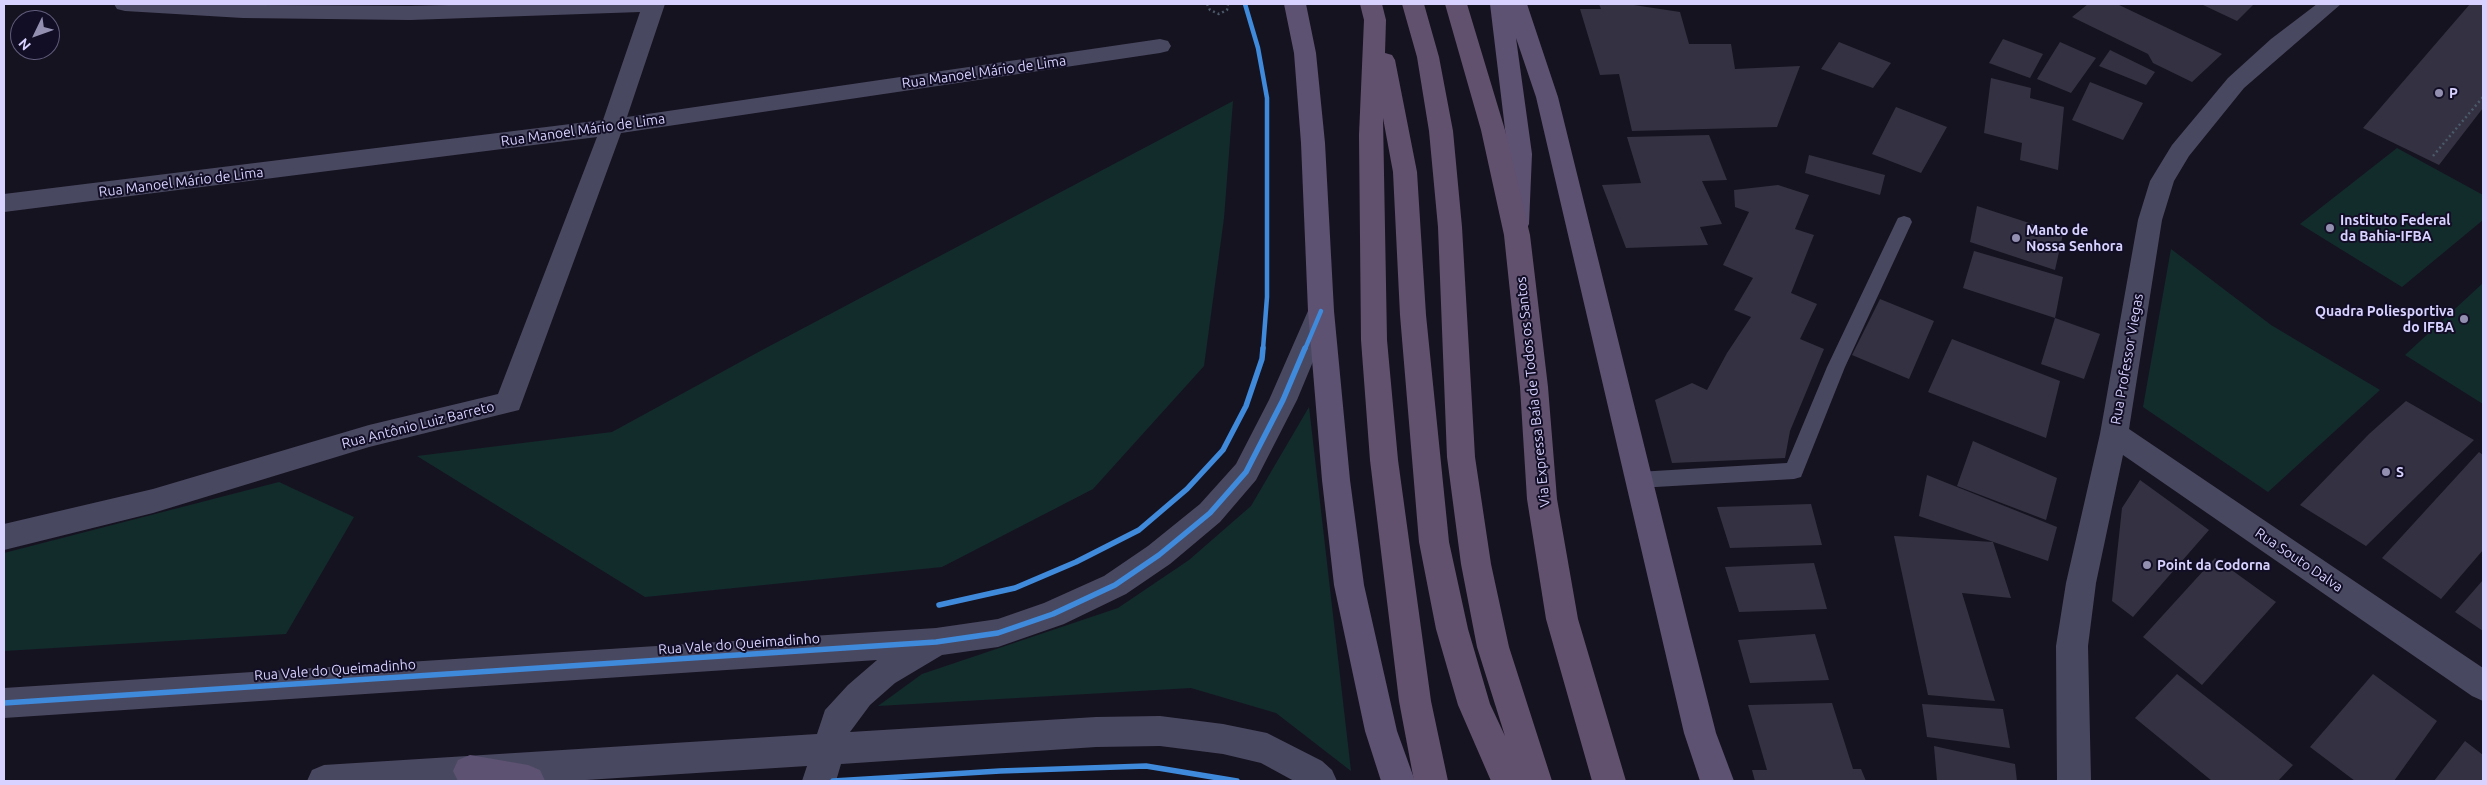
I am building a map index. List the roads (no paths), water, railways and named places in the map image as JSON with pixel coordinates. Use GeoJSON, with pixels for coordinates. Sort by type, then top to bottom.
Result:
{"type":"FeatureCollection","features":[{"type":"Feature","properties":{"kind":"highway"},"geometry":{"type":"LineString","coordinates":[[1413,4],[1428,57],[1441,132],[1450,227],[1461,457],[1476,564],[1493,647],[1535,781]]}},
{"type":"Feature","properties":{"kind":"highway","name":"Via Expressa Baía de Todos os Santos"},"geometry":{"type":"LineString","coordinates":[[1456,4],[1493,130],[1517,235],[1534,387],[1542,499],[1562,619],[1609,781]]}},
{"type":"Feature","properties":{"kind":"highway"},"geometry":{"type":"LineString","coordinates":[[1373,12],[1371,135],[1374,340],[1384,460],[1413,692],[1431,781]]}},
{"type":"Feature","properties":{"kind":"highway"},"geometry":{"type":"LineString","coordinates":[[1373,12],[1399,131],[1405,172],[1413,314],[1434,542],[1452,629],[1474,705],[1508,781]]}},
{"type":"Feature","properties":{"kind":"main road"},"geometry":{"type":"LineString","coordinates":[[1295,4],[1305,53],[1313,143],[1321,311],[1336,480],[1349,585],[1381,731],[1398,781]]}},
{"type":"Feature","properties":{"kind":"main road"},"geometry":{"type":"LineString","coordinates":[[1501,4],[1520,154],[1517,235]]}},
{"type":"Feature","properties":{"kind":"main road"},"geometry":{"type":"LineString","coordinates":[[1516,4],[1547,97],[1698,725],[1717,781]]}},
{"type":"Feature","properties":{"kind":"main road"},"geometry":{"type":"LineString","coordinates":[[470,771],[528,781]]}},
{"type":"Feature","properties":{"kind":"street"},"geometry":{"type":"LineString","coordinates":[[125,4],[243,11],[410,13],[654,4]]}},
{"type":"Feature","properties":{"kind":"street","name":"Rua Antônio Luiz Barreto"},"geometry":{"type":"LineString","coordinates":[[4,537],[153,500],[369,436],[509,402],[612,127],[654,4]]}},
{"type":"Feature","properties":{"kind":"street","name":"Rua Professor Viegas"},"geometry":{"type":"LineString","coordinates":[[2074,781],[2072,646],[2081,583],[2114,434],[2150,220],[2162,181],[2180,151],[2236,84],[2279,44],[2330,4]]}},
{"type":"Feature","properties":{"kind":"street","name":"Rua Manoel Mário de Lima"},"geometry":{"type":"LineString","coordinates":[[4,203],[612,127],[1160,46]]}},
{"type":"Feature","properties":{"kind":"street","name":"Rua Vale do Queimadinho"},"geometry":{"type":"LineString","coordinates":[[4,704],[936,642],[998,633],[1053,614],[1115,585],[1159,555],[1210,513],[1246,472],[1283,400],[1321,311]]}},
{"type":"Feature","properties":{"kind":"street","name":"Rua Souto Dalva"},"geometry":{"type":"LineString","coordinates":[[2114,434],[2483,686]]}},
{"type":"Feature","properties":{"kind":"street"},"geometry":{"type":"LineString","coordinates":[[823,766],[837,721],[858,695],[884,673],[936,642]]}},
{"type":"Feature","properties":{"kind":"street"},"geometry":{"type":"LineString","coordinates":[[324,781],[470,771],[823,766],[1096,732],[1160,731],[1223,739],[1267,749],[1310,772],[1320,781]]}},
{"type":"Feature","properties":{"kind":"lane"},"geometry":{"type":"LineString","coordinates":[[1638,480],[1794,471],[1836,366],[1904,222]]}},
{"type":"Feature","properties":{"kind":"place","name":"P"},"geometry":{"type":"Point","coordinates":[2439,93]}},
{"type":"Feature","properties":{"kind":"place","name":"Instituto Federal da Bahia-IFBA"},"geometry":{"type":"Point","coordinates":[2330,228]}},
{"type":"Feature","properties":{"kind":"place","name":"Manto de Nossa Senhora"},"geometry":{"type":"Point","coordinates":[2016,238]}},
{"type":"Feature","properties":{"kind":"place","name":"Quadra Poliesportiva do IFBA"},"geometry":{"type":"Point","coordinates":[2464,319]}},
{"type":"Feature","properties":{"kind":"place","name":"S"},"geometry":{"type":"Point","coordinates":[2386,472]}},
{"type":"Feature","properties":{"kind":"place","name":"Point da Codorna"},"geometry":{"type":"Point","coordinates":[2147,565]}}]}
